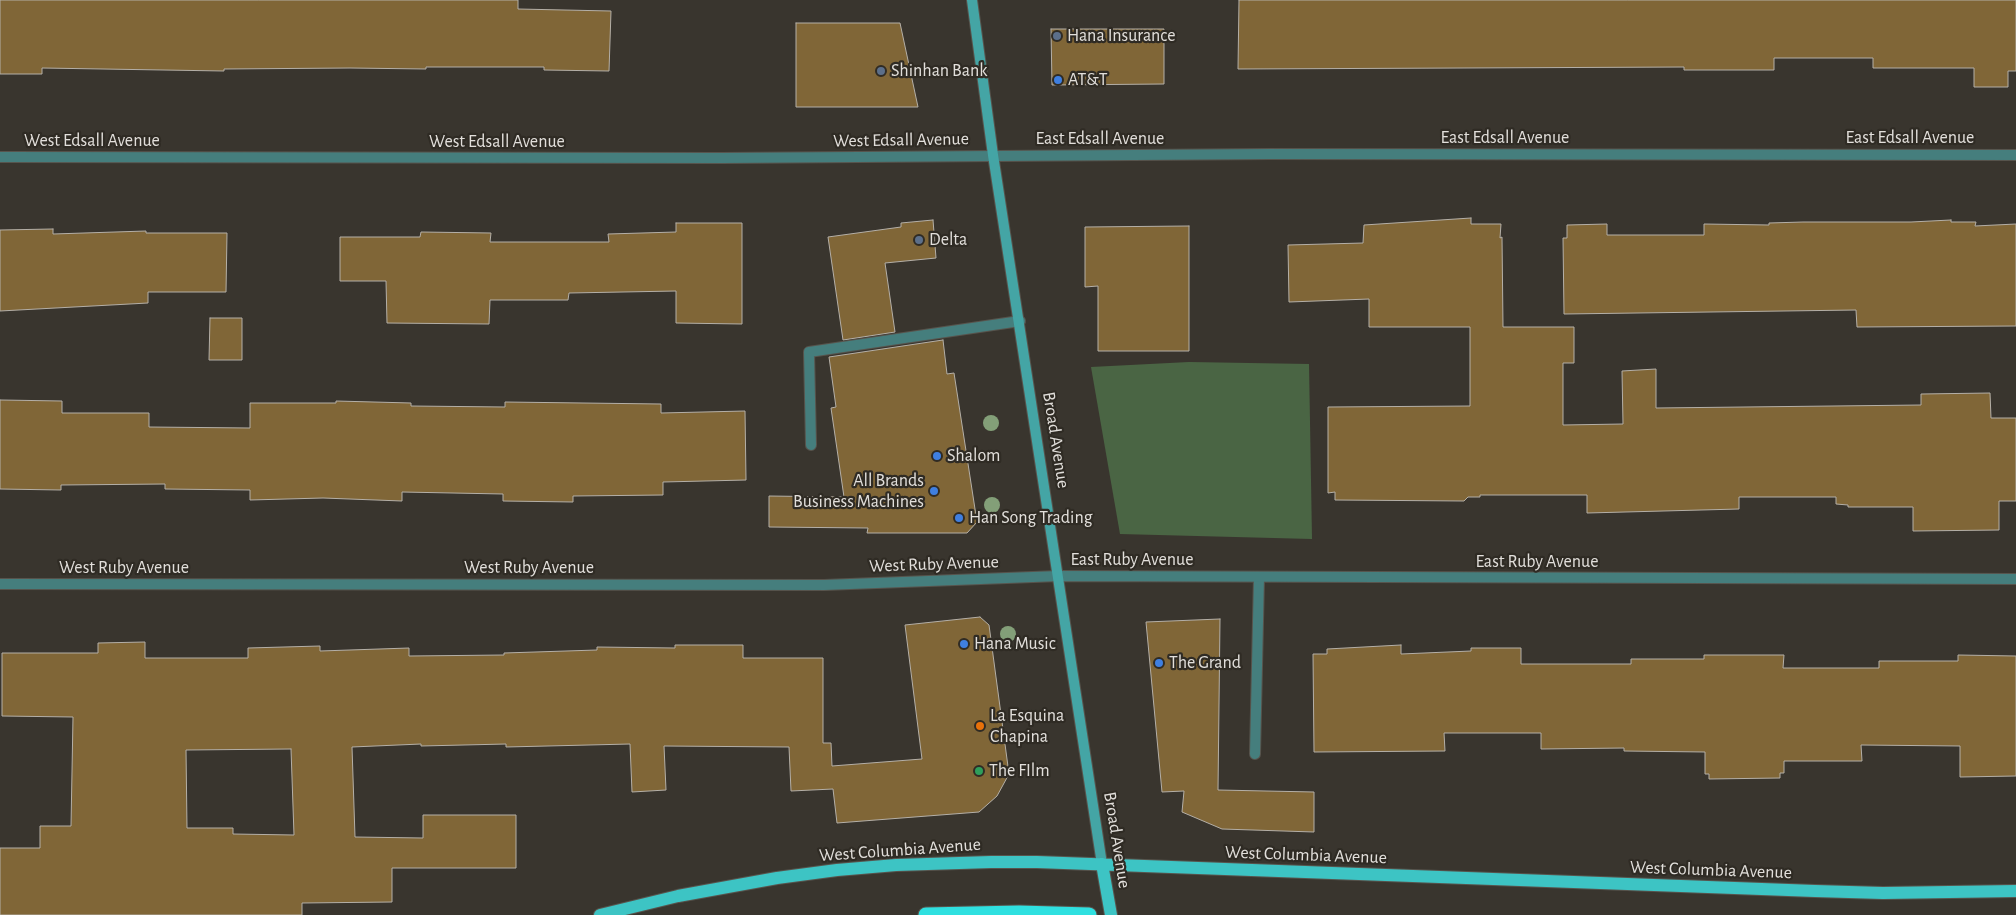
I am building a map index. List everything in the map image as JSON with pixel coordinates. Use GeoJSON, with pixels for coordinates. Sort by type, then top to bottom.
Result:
{"type":"FeatureCollection","features":[{"type":"Feature","properties":{"kind":"highway"},"geometry":{"type":"LineString","coordinates":[[926,915],[1019,913],[1089,915]]}},
{"type":"Feature","properties":{"kind":"main road","name":"Broad Avenue"},"geometry":{"type":"LineString","coordinates":[[972,0],[993,155],[1102,864],[1112,915]]}},
{"type":"Feature","properties":{"kind":"main road","name":"West Columbia Avenue"},"geometry":{"type":"LineString","coordinates":[[600,915],[707,890],[836,870],[955,862],[1102,864],[1884,893],[2016,891]]}},
{"type":"Feature","properties":{"kind":"street","name":"East Edsall Avenue"},"geometry":{"type":"LineString","coordinates":[[993,155],[2016,155]]}},
{"type":"Feature","properties":{"kind":"street","name":"West Edsall Avenue"},"geometry":{"type":"LineString","coordinates":[[0,157],[721,158],[993,155]]}},
{"type":"Feature","properties":{"kind":"street"},"geometry":{"type":"LineString","coordinates":[[811,445],[809,352],[1020,322]]}},
{"type":"Feature","properties":{"kind":"street","name":"East Ruby Avenue"},"geometry":{"type":"LineString","coordinates":[[1059,576],[2016,579]]}},
{"type":"Feature","properties":{"kind":"street","name":"West Ruby Avenue"},"geometry":{"type":"LineString","coordinates":[[0,584],[824,584],[1059,576]]}},
{"type":"Feature","properties":{"kind":"street"},"geometry":{"type":"LineString","coordinates":[[1255,754],[1259,577]]}},
{"type":"Feature","properties":{"kind":"green space"},"geometry":{"type":"Polygon","coordinates":[[[1189,362],[1309,364],[1312,539],[1120,534],[1091,367],[1189,362]]]}},
{"type":"Feature","properties":{"kind":"building"},"geometry":{"type":"Polygon","coordinates":[[[0,0],[518,0],[518,9],[611,11],[609,71],[544,70],[544,67],[224,69],[224,71],[42,68],[42,74],[0,74],[0,0]]]}},
{"type":"Feature","properties":{"kind":"building"},"geometry":{"type":"Polygon","coordinates":[[[1239,0],[2016,0],[2016,71],[2008,71],[2008,87],[1974,87],[1974,68],[1873,68],[1873,58],[1774,58],[1774,70],[1684,70],[1684,67],[1238,69],[1239,0]]]}},
{"type":"Feature","properties":{"kind":"building"},"geometry":{"type":"Polygon","coordinates":[[[796,23],[900,23],[918,107],[796,107],[796,23]]]}},
{"type":"Feature","properties":{"kind":"building"},"geometry":{"type":"Polygon","coordinates":[[[1051,29],[1164,29],[1164,84],[1052,85],[1051,29]]]}},
{"type":"Feature","properties":{"kind":"building"},"geometry":{"type":"Polygon","coordinates":[[[1471,218],[1471,224],[1501,224],[1503,327],[1574,327],[1574,363],[1563,363],[1563,425],[1623,424],[1622,371],[1656,369],[1656,408],[1921,405],[1921,394],[1990,393],[1991,418],[2016,418],[2016,501],[1999,501],[1999,530],[1913,531],[1913,507],[1848,507],[1848,505],[1836,504],[1836,497],[1739,497],[1739,509],[1587,513],[1587,495],[1480,495],[1480,497],[1468,497],[1464,501],[1335,500],[1335,492],[1328,493],[1328,407],[1470,406],[1470,327],[1369,327],[1369,299],[1289,302],[1288,245],[1363,243],[1364,225],[1471,218]]]}},
{"type":"Feature","properties":{"kind":"building"},"geometry":{"type":"Polygon","coordinates":[[[933,220],[936,258],[885,263],[895,332],[843,340],[828,237],[901,227],[901,223],[933,220]]]}},
{"type":"Feature","properties":{"kind":"building"},"geometry":{"type":"Polygon","coordinates":[[[1951,220],[1951,222],[1976,222],[1975,226],[2016,224],[2016,326],[1857,327],[1856,310],[1564,314],[1563,238],[1567,238],[1567,225],[1607,224],[1607,235],[1704,235],[1704,224],[1769,225],[1769,223],[1803,222],[1951,220]]]}},
{"type":"Feature","properties":{"kind":"building"},"geometry":{"type":"Polygon","coordinates":[[[676,223],[742,223],[742,324],[676,323],[676,291],[569,293],[568,300],[490,300],[489,324],[387,323],[386,281],[340,281],[340,237],[420,237],[421,232],[491,233],[490,242],[609,242],[608,234],[676,232],[676,223]]]}},
{"type":"Feature","properties":{"kind":"building"},"geometry":{"type":"Polygon","coordinates":[[[1189,226],[1189,351],[1098,351],[1098,286],[1085,287],[1085,227],[1189,226]]]}},
{"type":"Feature","properties":{"kind":"building"},"geometry":{"type":"Polygon","coordinates":[[[53,229],[53,234],[146,231],[146,233],[227,233],[226,292],[148,292],[148,303],[0,311],[0,230],[53,229]]]}},
{"type":"Feature","properties":{"kind":"building"},"geometry":{"type":"Polygon","coordinates":[[[210,318],[242,318],[242,360],[209,360],[210,318]]]}},
{"type":"Feature","properties":{"kind":"building"},"geometry":{"type":"Polygon","coordinates":[[[943,340],[947,374],[954,373],[977,522],[967,533],[867,533],[868,528],[769,527],[769,496],[844,497],[831,408],[836,407],[829,357],[943,340]]]}},
{"type":"Feature","properties":{"kind":"building"},"geometry":{"type":"Polygon","coordinates":[[[0,400],[62,401],[62,413],[149,413],[149,427],[250,428],[250,403],[336,403],[336,401],[411,403],[411,406],[505,407],[505,402],[661,404],[661,413],[745,411],[746,480],[663,482],[663,495],[573,496],[573,502],[503,501],[503,494],[402,492],[402,501],[323,498],[250,500],[250,490],[165,489],[165,484],[61,485],[61,490],[0,489],[0,400]]]}},
{"type":"Feature","properties":{"kind":"building"},"geometry":{"type":"Polygon","coordinates":[[[980,617],[989,625],[1009,774],[997,796],[979,812],[837,823],[833,789],[791,791],[789,747],[664,746],[666,790],[632,792],[630,744],[506,747],[506,744],[421,746],[421,744],[352,747],[355,837],[423,838],[423,815],[516,815],[516,868],[392,868],[392,902],[302,903],[302,915],[0,915],[0,848],[40,848],[40,826],[71,826],[73,717],[2,716],[2,653],[98,653],[98,643],[145,642],[145,658],[248,658],[248,648],[320,646],[320,651],[409,648],[409,656],[504,655],[504,653],[597,650],[597,647],[675,648],[675,645],[743,645],[743,658],[823,658],[823,743],[831,743],[832,766],[922,759],[905,625],[980,617]],[[291,749],[186,750],[187,828],[233,828],[233,834],[294,835],[291,749]]]}},
{"type":"Feature","properties":{"kind":"building"},"geometry":{"type":"Polygon","coordinates":[[[1220,619],[1218,790],[1314,792],[1314,832],[1222,829],[1182,812],[1184,791],[1162,792],[1146,622],[1220,619]]]}},
{"type":"Feature","properties":{"kind":"building"},"geometry":{"type":"Polygon","coordinates":[[[1401,645],[1401,654],[1471,651],[1471,648],[1521,648],[1521,664],[1631,664],[1631,659],[1704,659],[1704,655],[1784,655],[1783,668],[1879,668],[1879,661],[1958,661],[1958,655],[2016,656],[2016,776],[1960,777],[1960,746],[1861,745],[1862,761],[1784,761],[1784,773],[1780,773],[1780,778],[1709,779],[1709,774],[1705,774],[1705,752],[1624,751],[1624,748],[1541,749],[1541,733],[1444,733],[1445,751],[1314,752],[1313,654],[1327,654],[1327,649],[1401,645]]]}},
{"type":"Feature","properties":{"kind":"place","name":"Hana Insurance"},"geometry":{"type":"Point","coordinates":[1057,36]}},
{"type":"Feature","properties":{"kind":"place","name":"Shinhan Bank"},"geometry":{"type":"Point","coordinates":[881,71]}},
{"type":"Feature","properties":{"kind":"place","name":"AT&T"},"geometry":{"type":"Point","coordinates":[1058,80]}},
{"type":"Feature","properties":{"kind":"place","name":"Delta"},"geometry":{"type":"Point","coordinates":[919,240]}},
{"type":"Feature","properties":{"kind":"place","name":"Shalom"},"geometry":{"type":"Point","coordinates":[937,456]}},
{"type":"Feature","properties":{"kind":"place","name":"All Brands Business Machines"},"geometry":{"type":"Point","coordinates":[934,491]}},
{"type":"Feature","properties":{"kind":"place","name":"Han Song Trading"},"geometry":{"type":"Point","coordinates":[959,518]}},
{"type":"Feature","properties":{"kind":"place","name":"Hana Music"},"geometry":{"type":"Point","coordinates":[964,644]}},
{"type":"Feature","properties":{"kind":"place","name":"The Grand"},"geometry":{"type":"Point","coordinates":[1159,663]}},
{"type":"Feature","properties":{"kind":"place","name":"La Esquina Chapina"},"geometry":{"type":"Point","coordinates":[980,726]}},
{"type":"Feature","properties":{"kind":"place","name":"The FIlm"},"geometry":{"type":"Point","coordinates":[979,771]}}]}
